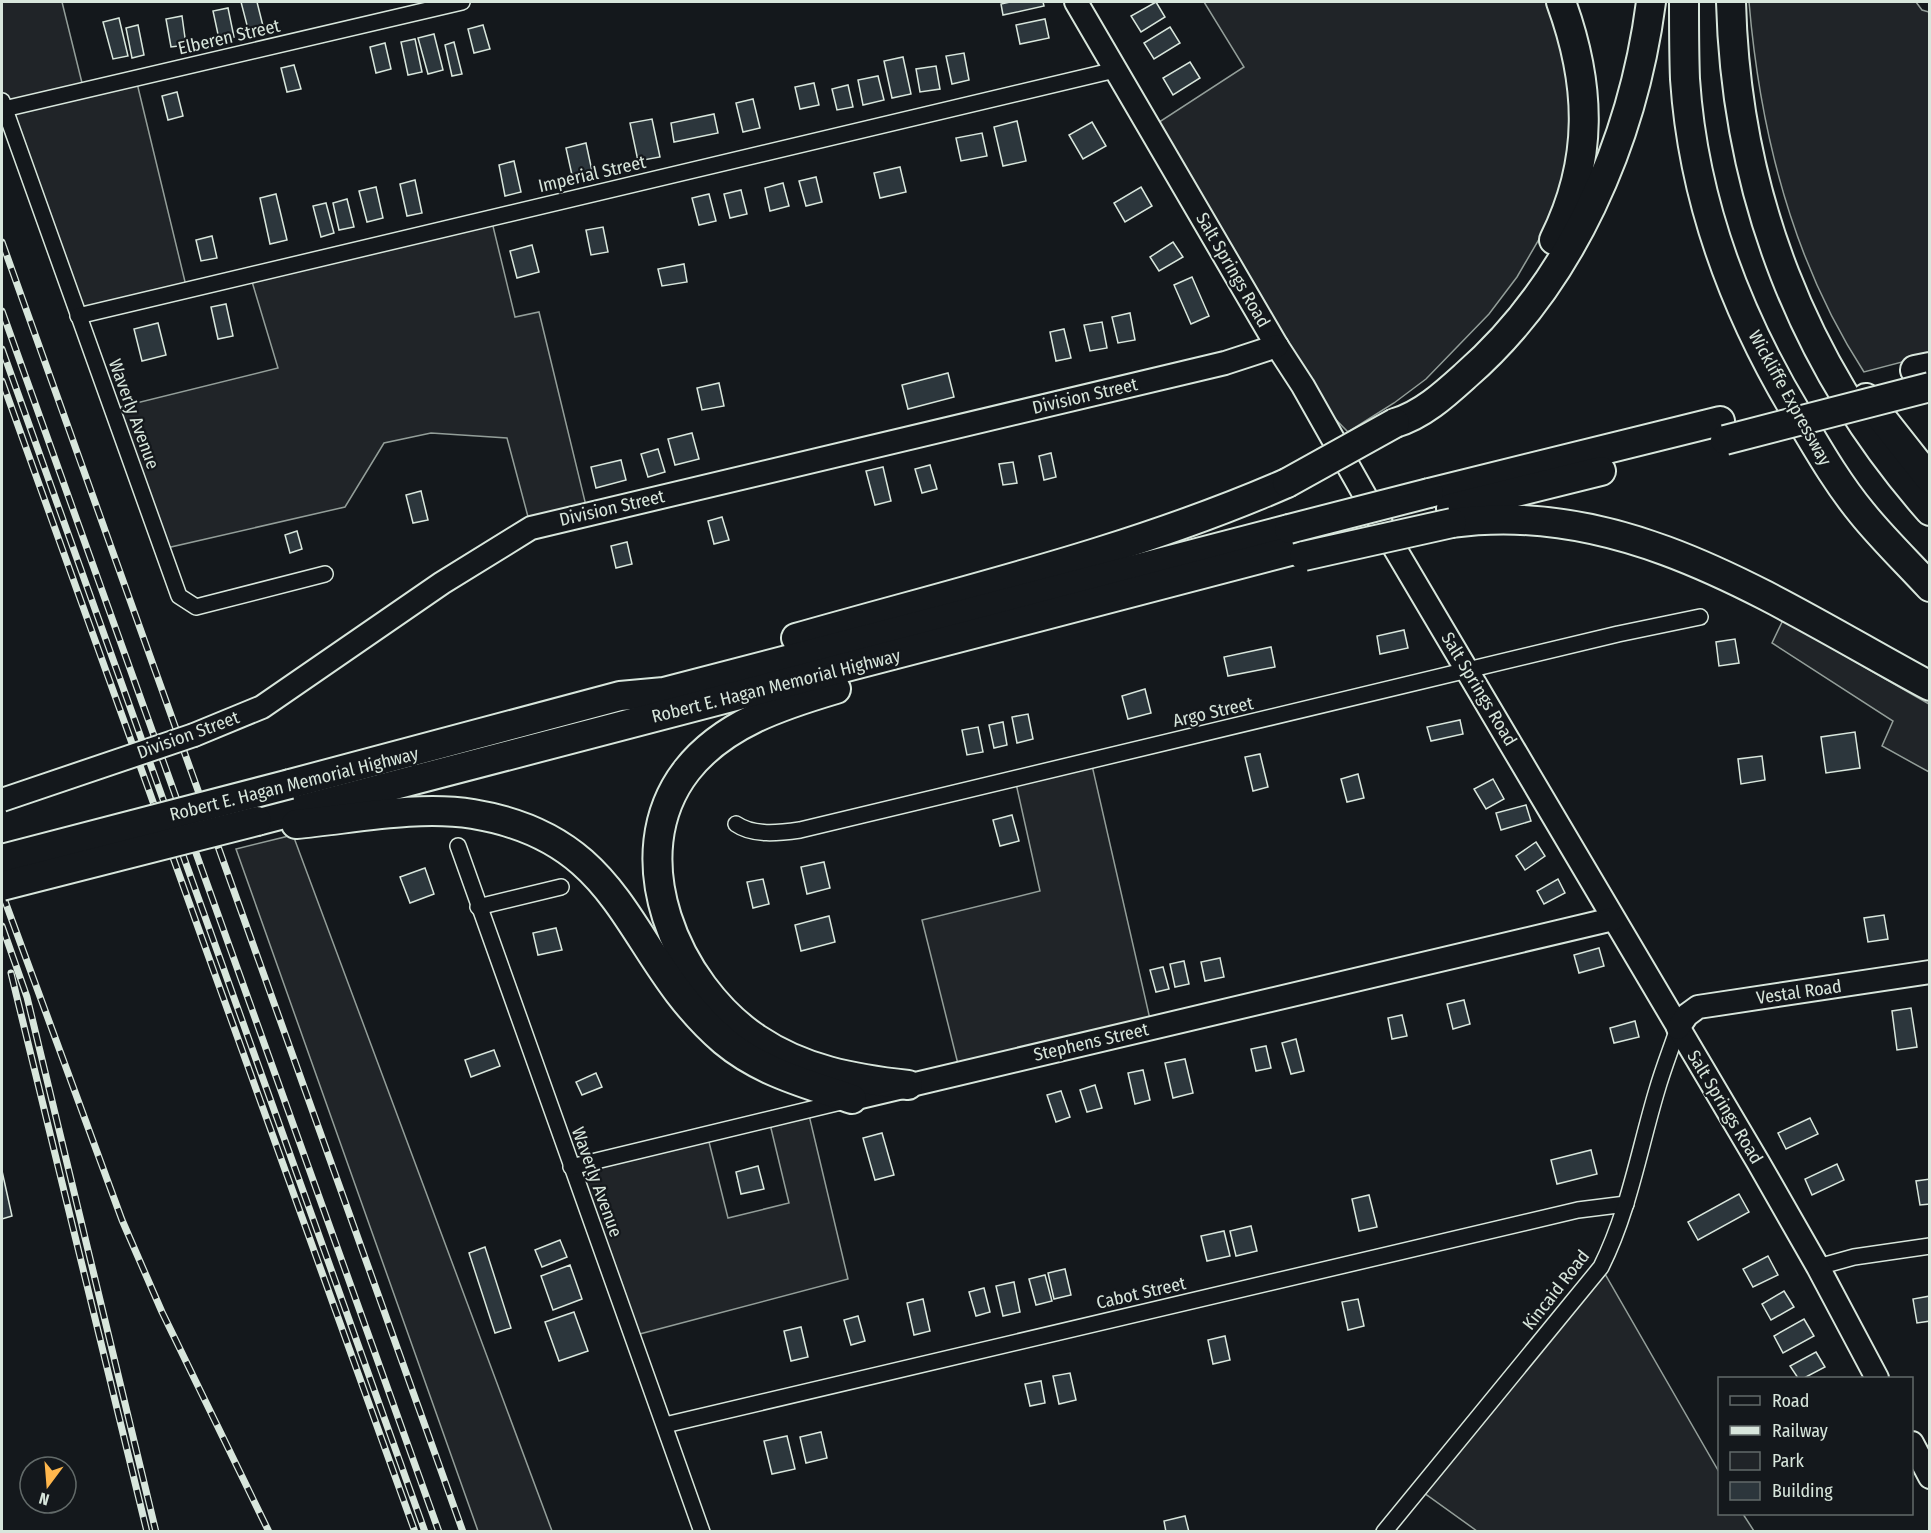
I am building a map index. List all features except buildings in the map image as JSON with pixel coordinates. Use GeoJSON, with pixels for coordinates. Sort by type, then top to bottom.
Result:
{"type":"FeatureCollection","features":[{"type":"Feature","properties":{"kind":"highway"},"geometry":{"type":"LineString","coordinates":[[1395,423],[1408,406],[1447,373],[1495,324],[1535,272],[1562,224],[1578,171],[1584,107],[1578,51],[1561,2]]}},
{"type":"Feature","properties":{"kind":"highway"},"geometry":{"type":"LineString","coordinates":[[620,696],[658,677],[1143,539],[1225,510],[1287,483],[1395,423],[1415,418],[1483,360],[1524,315],[1558,267],[1591,206],[1611,158],[1639,63],[1651,2]]}},
{"type":"Feature","properties":{"kind":"highway","name":"Wickliffe Expressway"},"geometry":{"type":"LineString","coordinates":[[1684,2],[1685,80],[1695,150],[1710,222],[1743,313],[1766,364],[1832,473],[1863,514],[1929,587]]}},
{"type":"Feature","properties":{"kind":"highway"},"geometry":{"type":"LineString","coordinates":[[1733,2],[1747,82],[1772,187],[1801,272],[1850,374],[1929,479]]}},
{"type":"Feature","properties":{"kind":"highway"},"geometry":{"type":"LineString","coordinates":[[1733,2],[1735,70],[1751,167],[1767,224],[1791,291],[1832,378],[1877,447],[1929,511]]}},
{"type":"Feature","properties":{"kind":"highway"},"geometry":{"type":"LineString","coordinates":[[620,696],[675,689],[1297,545],[1441,509],[1925,375]]}},
{"type":"Feature","properties":{"kind":"highway"},"geometry":{"type":"LineString","coordinates":[[1297,545],[1441,509],[1502,518],[1554,521],[1628,536],[1658,546],[1730,578],[1929,687]]}},
{"type":"Feature","properties":{"kind":"highway","name":"Robert E. Hagan Memorial Highway"},"geometry":{"type":"LineString","coordinates":[[2,859],[295,806],[1256,562],[1297,545]]}},
{"type":"Feature","properties":{"kind":"highway"},"geometry":{"type":"LineString","coordinates":[[908,652],[880,675],[759,716],[721,738],[686,771],[673,793],[660,836],[658,864],[664,905],[686,961],[717,1005],[730,1017],[759,1040],[805,1064],[860,1080],[908,1084]]}},
{"type":"Feature","properties":{"kind":"highway","name":"Robert E. Hagan Memorial Highway"},"geometry":{"type":"LineString","coordinates":[[2,886],[257,821],[282,825],[295,806],[620,696]]}},
{"type":"Feature","properties":{"kind":"highway"},"geometry":{"type":"LineString","coordinates":[[295,806],[436,811],[492,818],[536,831],[576,855],[604,883],[693,1009],[726,1042],[770,1071],[852,1099]]}},
{"type":"Feature","properties":{"kind":"street","name":"Elberen Street"},"geometry":{"type":"LineString","coordinates":[[3,105],[462,2]]}},
{"type":"Feature","properties":{"kind":"street","name":"Salt Springs Road"},"geometry":{"type":"LineString","coordinates":[[1076,2],[1818,1267],[1876,1377]]}},
{"type":"Feature","properties":{"kind":"street","name":"Imperial Street"},"geometry":{"type":"LineString","coordinates":[[78,316],[1115,70]]}},
{"type":"Feature","properties":{"kind":"street","name":"Waverly Avenue"},"geometry":{"type":"LineString","coordinates":[[3,105],[179,596],[196,608],[325,574]]}},
{"type":"Feature","properties":{"kind":"street","name":"Division Street"},"geometry":{"type":"LineString","coordinates":[[2,800],[194,735],[262,707],[442,583],[531,528],[1225,363],[1277,346]]}},
{"type":"Feature","properties":{"kind":"street","name":"Argo Street"},"geometry":{"type":"LineString","coordinates":[[736,824],[744,830],[770,833],[800,830],[1469,672],[1618,634],[1700,617]]}},
{"type":"Feature","properties":{"kind":"street","name":"Waverly Avenue"},"geometry":{"type":"LineString","coordinates":[[458,846],[570,1167],[702,1532]]}},
{"type":"Feature","properties":{"kind":"street"},"geometry":{"type":"LineString","coordinates":[[478,907],[561,887]]}},
{"type":"Feature","properties":{"kind":"street","name":"Stephens Street"},"geometry":{"type":"LineString","coordinates":[[570,1167],[908,1084],[1613,919]]}},
{"type":"Feature","properties":{"kind":"street","name":"Vestal Road"},"geometry":{"type":"LineString","coordinates":[[1678,1028],[1687,1015],[1698,1006],[1929,972]]}},
{"type":"Feature","properties":{"kind":"street","name":"Kincaid Road"},"geometry":{"type":"LineString","coordinates":[[1384,1532],[1601,1267],[1613,1242],[1626,1204],[1657,1090],[1678,1028]]}},
{"type":"Feature","properties":{"kind":"street","name":"Cabot Street"},"geometry":{"type":"LineString","coordinates":[[665,1425],[1567,1213],[1626,1204]]}},
{"type":"Feature","properties":{"kind":"street"},"geometry":{"type":"LineString","coordinates":[[1818,1267],[1854,1257],[1929,1246]]}},
{"type":"Feature","properties":{"kind":"street"},"geometry":{"type":"LineString","coordinates":[[1913,1447],[1929,1477]]}},
{"type":"Feature","properties":{"kind":"green space"},"geometry":{"type":"Polygon","coordinates":[[[2,2],[62,2],[84,91],[136,79],[187,290],[78,316],[2,101],[2,2]]]}},
{"type":"Feature","properties":{"kind":"green space"},"geometry":{"type":"Polygon","coordinates":[[[1204,2],[1551,2],[1565,42],[1574,141],[1552,217],[1517,277],[1489,314],[1426,379],[1394,403],[1348,432],[1303,386],[1150,128],[1244,67],[1204,2]]]}},
{"type":"Feature","properties":{"kind":"green space"},"geometry":{"type":"Polygon","coordinates":[[[1749,2],[1916,2],[1922,10],[1929,12],[1929,355],[1864,372],[1839,330],[1817,286],[1799,240],[1771,147],[1761,99],[1749,2]]]}},
{"type":"Feature","properties":{"kind":"green space"},"geometry":{"type":"Polygon","coordinates":[[[491,218],[515,317],[539,312],[588,514],[531,528],[507,438],[431,433],[384,443],[345,507],[162,549],[112,409],[278,368],[250,275],[491,218]]]}},
{"type":"Feature","properties":{"kind":"green space"},"geometry":{"type":"Polygon","coordinates":[[[1783,620],[1929,704],[1929,772],[1882,746],[1893,721],[1772,643],[1783,620]]]}},
{"type":"Feature","properties":{"kind":"green space"},"geometry":{"type":"Polygon","coordinates":[[[1091,761],[1152,1028],[960,1072],[922,920],[1040,891],[1015,779],[1091,761]]]}},
{"type":"Feature","properties":{"kind":"green space"},"geometry":{"type":"Polygon","coordinates":[[[293,835],[552,1531],[478,1531],[236,849],[293,835]]]}},
{"type":"Feature","properties":{"kind":"green space"},"geometry":{"type":"Polygon","coordinates":[[[808,1111],[848,1279],[632,1336],[571,1167],[707,1134],[728,1218],[789,1203],[769,1120],[808,1111]]]}},
{"type":"Feature","properties":{"kind":"green space"},"geometry":{"type":"Polygon","coordinates":[[[1601,1267],[1718,1470],[1718,1515],[1744,1515],[1754,1531],[1477,1531],[1420,1490],[1601,1267]]]}},
{"type":"Feature","properties":{"kind":"railway"},"geometry":{"type":"LineString","coordinates":[[2,242],[463,1532]]}},
{"type":"Feature","properties":{"kind":"railway"},"geometry":{"type":"LineString","coordinates":[[2,311],[439,1532]]}},
{"type":"Feature","properties":{"kind":"railway"},"geometry":{"type":"LineString","coordinates":[[2,349],[425,1532]]}},
{"type":"Feature","properties":{"kind":"railway"},"geometry":{"type":"LineString","coordinates":[[2,381],[415,1532]]}},
{"type":"Feature","properties":{"kind":"railway"},"geometry":{"type":"LineString","coordinates":[[2,893],[122,1220],[162,1312],[269,1532]]}},
{"type":"Feature","properties":{"kind":"railway"},"geometry":{"type":"LineString","coordinates":[[2,926],[27,997],[156,1532]]}},
{"type":"Feature","properties":{"kind":"railway"},"geometry":{"type":"LineString","coordinates":[[11,973],[147,1532]]}}]}
